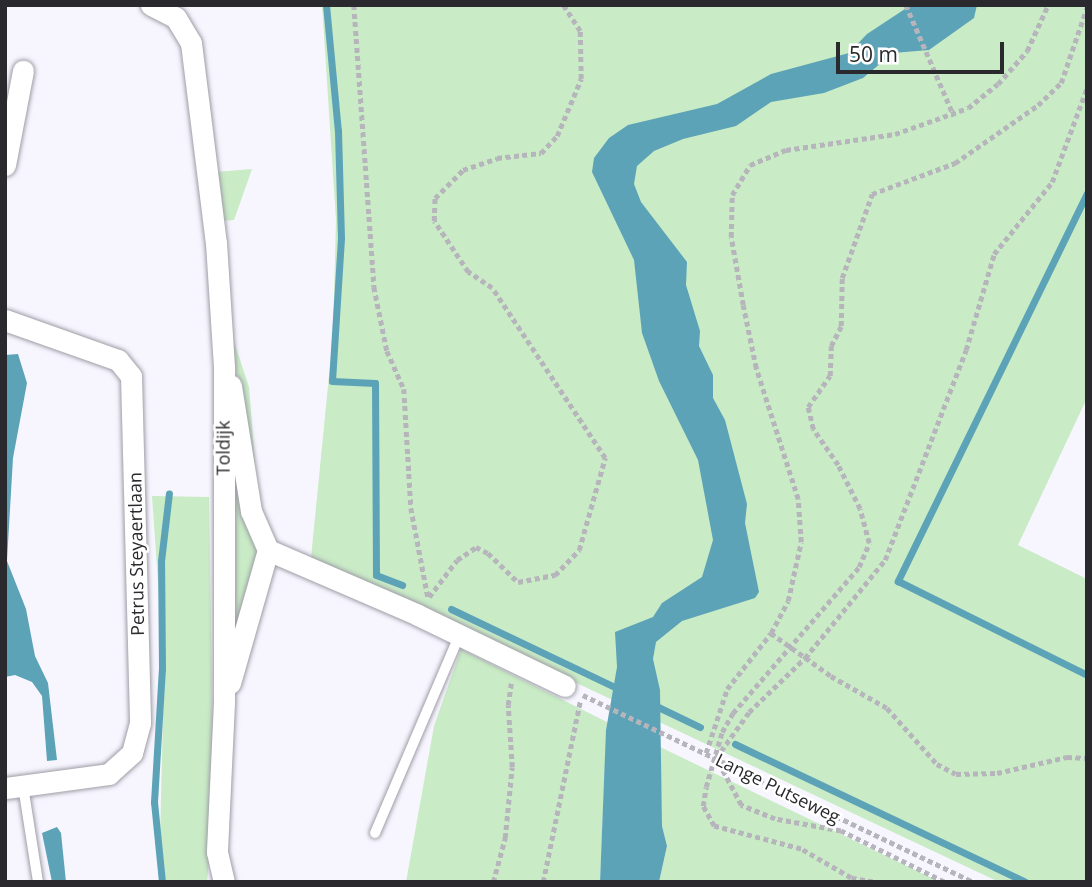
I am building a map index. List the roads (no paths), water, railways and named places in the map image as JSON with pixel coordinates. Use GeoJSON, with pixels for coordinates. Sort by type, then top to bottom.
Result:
{"type":"FeatureCollection","features":[{"type":"Feature","properties":{"kind":"street"},"geometry":{"type":"LineString","coordinates":[[151,5],[177,12]]}},
{"type":"Feature","properties":{"kind":"street","name":"Toldijk"},"geometry":{"type":"LineString","coordinates":[[177,12],[191,43],[216,243],[224,367],[223,702],[217,852],[224,882]]}},
{"type":"Feature","properties":{"kind":"street"},"geometry":{"type":"LineString","coordinates":[[5,165],[23,71]]}},
{"type":"Feature","properties":{"kind":"street","name":"Petrus Steyaertlaan"},"geometry":{"type":"LineString","coordinates":[[5,320],[118,360],[131,376],[140,723],[132,752],[109,774],[14,787]]}},
{"type":"Feature","properties":{"kind":"street"},"geometry":{"type":"LineString","coordinates":[[223,702],[268,550],[251,511],[239,423],[224,367]]}},
{"type":"Feature","properties":{"kind":"street"},"geometry":{"type":"LineString","coordinates":[[268,550],[423,606],[460,634],[574,690]]}},
{"type":"Feature","properties":{"kind":"street"},"geometry":{"type":"LineString","coordinates":[[217,852],[217,882]]}},
{"type":"Feature","properties":{"kind":"lane"},"geometry":{"type":"LineString","coordinates":[[375,834],[460,634]]}},
{"type":"Feature","properties":{"kind":"lane"},"geometry":{"type":"LineString","coordinates":[[14,787],[38,882]]}},
{"type":"Feature","properties":{"kind":"water"},"geometry":{"type":"Polygon","coordinates":[[[911,5],[977,5],[974,18],[929,50],[893,53],[863,78],[824,93],[771,102],[736,126],[683,139],[654,151],[637,166],[634,184],[641,202],[687,262],[686,285],[700,331],[699,346],[713,375],[713,398],[725,420],[747,504],[745,523],[759,592],[755,598],[682,621],[656,642],[653,659],[660,690],[662,826],[667,846],[659,882],[600,882],[606,730],[617,667],[615,632],[653,617],[662,603],[702,577],[713,540],[698,460],[659,381],[642,333],[634,260],[592,172],[594,158],[609,138],[628,125],[717,104],[771,74],[849,53],[867,34],[911,5]]]}},
{"type":"Feature","properties":{"kind":"water"},"geometry":{"type":"Polygon","coordinates":[[[18,354],[27,383],[13,458],[7,561],[26,609],[35,656],[48,683],[57,760],[47,761],[42,696],[32,682],[15,675],[5,677],[5,355],[18,354]]]}},
{"type":"Feature","properties":{"kind":"water"},"geometry":{"type":"Polygon","coordinates":[[[57,827],[61,833],[66,882],[52,882],[42,833],[57,827]]]}},
{"type":"Feature","properties":{"kind":"waterway"},"geometry":{"type":"LineString","coordinates":[[326,5],[338,131],[341,238],[332,381],[375,383],[376,575],[402,585]]}},
{"type":"Feature","properties":{"kind":"waterway"},"geometry":{"type":"LineString","coordinates":[[1087,193],[898,581],[1087,675]]}},
{"type":"Feature","properties":{"kind":"waterway"},"geometry":{"type":"LineString","coordinates":[[162,882],[154,802],[162,669],[161,561],[169,493]]}},
{"type":"Feature","properties":{"kind":"waterway"},"geometry":{"type":"LineString","coordinates":[[451,609],[621,690]]}},
{"type":"Feature","properties":{"kind":"waterway"},"geometry":{"type":"LineString","coordinates":[[654,705],[700,727]]}},
{"type":"Feature","properties":{"kind":"waterway"},"geometry":{"type":"LineString","coordinates":[[735,744],[1025,882]]}}]}
